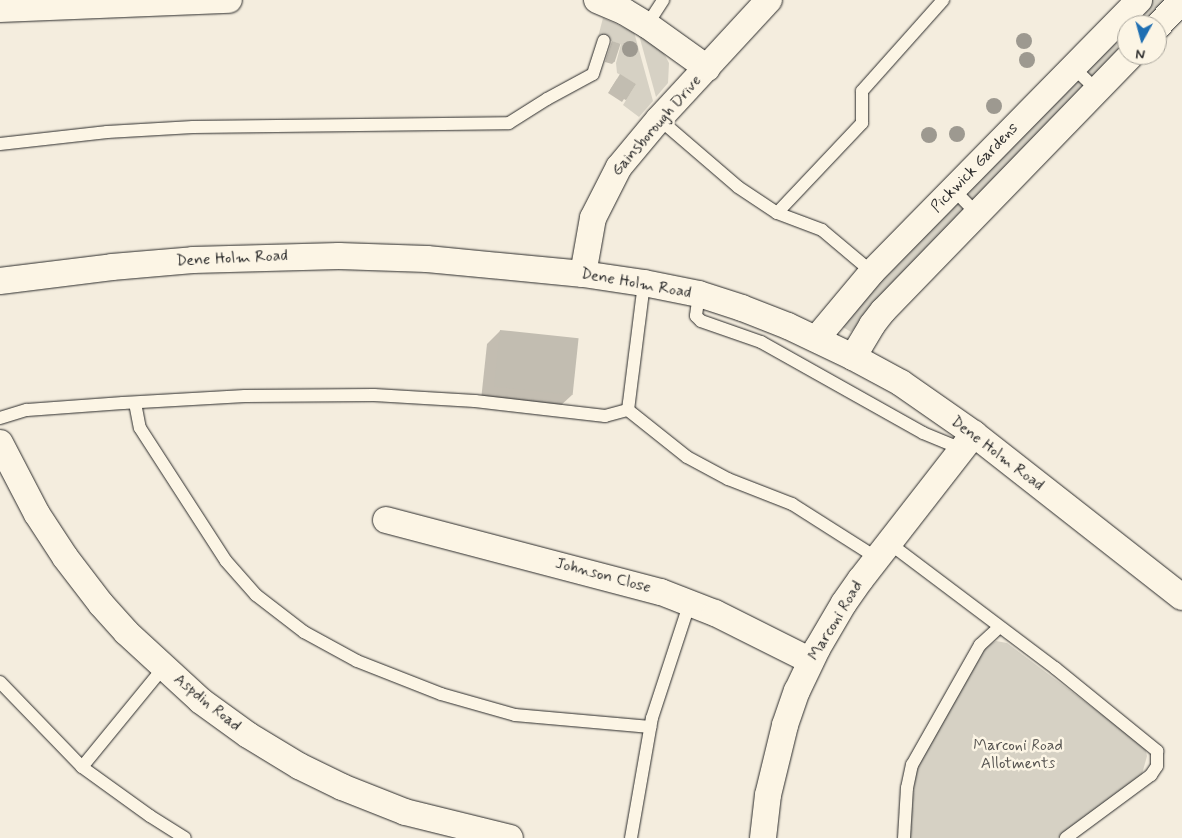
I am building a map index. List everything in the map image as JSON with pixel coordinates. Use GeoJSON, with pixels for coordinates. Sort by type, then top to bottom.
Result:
{"type":"FeatureCollection","features":[{"type":"Feature","properties":{"kind":"street"},"geometry":{"type":"LineString","coordinates":[[0,9],[229,0]]}},
{"type":"Feature","properties":{"kind":"street"},"geometry":{"type":"LineString","coordinates":[[597,0],[620,9],[648,25],[707,68]]}},
{"type":"Feature","properties":{"kind":"street","name":"Gainsborough Drive"},"geometry":{"type":"LineString","coordinates":[[583,274],[590,229],[600,200],[619,167],[659,119],[769,0]]}},
{"type":"Feature","properties":{"kind":"street","name":"Pickwick Gardens"},"geometry":{"type":"LineString","coordinates":[[816,339],[872,272],[1139,0]]}},
{"type":"Feature","properties":{"kind":"street"},"geometry":{"type":"LineString","coordinates":[[1167,16],[1182,0]]}},
{"type":"Feature","properties":{"kind":"street"},"geometry":{"type":"LineString","coordinates":[[853,357],[868,330],[883,311],[1122,65]]}},
{"type":"Feature","properties":{"kind":"street","name":"Dene Holm Road"},"geometry":{"type":"LineString","coordinates":[[0,281],[112,267],[193,260],[300,256],[427,259],[583,274],[699,294],[759,314],[816,339],[900,383],[968,441],[1182,596]]}},
{"type":"Feature","properties":{"kind":"street","name":"Marconi Road"},"geometry":{"type":"LineString","coordinates":[[763,838],[768,795],[784,725],[811,661],[844,603],[968,441]]}},
{"type":"Feature","properties":{"kind":"street","name":"Aspdin Road"},"geometry":{"type":"LineString","coordinates":[[0,443],[37,514],[70,564],[107,611],[163,668],[201,701],[248,735],[323,778],[405,812],[510,838]]}},
{"type":"Feature","properties":{"kind":"street","name":"Johnson Close"},"geometry":{"type":"LineString","coordinates":[[386,520],[652,589],[690,602],[811,661]]}},
{"type":"Feature","properties":{"kind":"lane"},"geometry":{"type":"LineString","coordinates":[[648,25],[662,0]]}},
{"type":"Feature","properties":{"kind":"lane"},"geometry":{"type":"LineString","coordinates":[[777,213],[862,123],[862,91],[943,0]]}},
{"type":"Feature","properties":{"kind":"lane"},"geometry":{"type":"LineString","coordinates":[[0,144],[107,132],[194,127],[509,123],[547,99],[593,74],[604,41]]}},
{"type":"Feature","properties":{"kind":"lane"},"geometry":{"type":"LineString","coordinates":[[1073,67],[1098,91]]}},
{"type":"Feature","properties":{"kind":"lane"},"geometry":{"type":"LineString","coordinates":[[659,119],[738,187],[777,213],[822,230],[872,272]]}},
{"type":"Feature","properties":{"kind":"lane"},"geometry":{"type":"LineString","coordinates":[[954,190],[978,215]]}},
{"type":"Feature","properties":{"kind":"lane"},"geometry":{"type":"LineString","coordinates":[[628,410],[644,283]]}},
{"type":"Feature","properties":{"kind":"lane"},"geometry":{"type":"LineString","coordinates":[[699,294],[696,316],[701,321],[762,342],[923,433],[968,441]]}},
{"type":"Feature","properties":{"kind":"lane"},"geometry":{"type":"LineString","coordinates":[[0,418],[27,410],[245,396],[374,395],[465,400],[605,416],[628,410]]}},
{"type":"Feature","properties":{"kind":"lane"},"geometry":{"type":"LineString","coordinates":[[134,403],[138,424],[226,561],[256,595],[304,632],[366,664],[440,694],[515,715],[650,727]]}},
{"type":"Feature","properties":{"kind":"lane"},"geometry":{"type":"LineString","coordinates":[[628,410],[687,458],[728,479],[792,504],[883,550],[998,627],[1085,692],[1157,751],[1157,766],[1151,775],[1066,838]]}},
{"type":"Feature","properties":{"kind":"lane"},"geometry":{"type":"LineString","coordinates":[[631,838],[650,727],[690,602]]}},
{"type":"Feature","properties":{"kind":"lane"},"geometry":{"type":"LineString","coordinates":[[904,838],[907,788],[912,765],[980,645],[998,627]]}},
{"type":"Feature","properties":{"kind":"lane"},"geometry":{"type":"LineString","coordinates":[[82,767],[163,668]]}},
{"type":"Feature","properties":{"kind":"lane"},"geometry":{"type":"LineString","coordinates":[[0,682],[82,767],[131,803],[185,838]]}},
{"type":"Feature","properties":{"kind":"green space"},"geometry":{"type":"Polygon","coordinates":[[[1145,0],[1170,0],[1156,15],[1130,15],[1145,0]]]}},
{"type":"Feature","properties":{"kind":"green space"},"geometry":{"type":"Polygon","coordinates":[[[603,18],[634,32],[653,101],[639,117],[623,105],[636,84],[617,73],[616,63],[621,44],[598,37],[603,18]]]}},
{"type":"Feature","properties":{"kind":"green space"},"geometry":{"type":"Polygon","coordinates":[[[1117,29],[1117,55],[851,332],[833,321],[1117,29]]]}},
{"type":"Feature","properties":{"kind":"green space"},"geometry":{"type":"Polygon","coordinates":[[[639,35],[663,52],[669,63],[668,83],[656,97],[639,35]]]}},
{"type":"Feature","properties":{"kind":"green space","name":"Marconi Road Allotments"},"geometry":{"type":"Polygon","coordinates":[[[996,641],[1007,643],[1145,747],[1147,756],[1142,774],[1138,779],[1058,838],[909,838],[916,769],[986,647],[996,641]]]}},
{"type":"Feature","properties":{"kind":"building"},"geometry":{"type":"Polygon","coordinates":[[[612,41],[621,44],[615,62],[606,59],[612,41]]]}},
{"type":"Feature","properties":{"kind":"building"},"geometry":{"type":"Polygon","coordinates":[[[620,74],[636,84],[626,100],[610,90],[620,74]]]}},
{"type":"Feature","properties":{"kind":"building"},"geometry":{"type":"Polygon","coordinates":[[[500,330],[579,338],[573,395],[494,387],[500,330]]]}}]}
